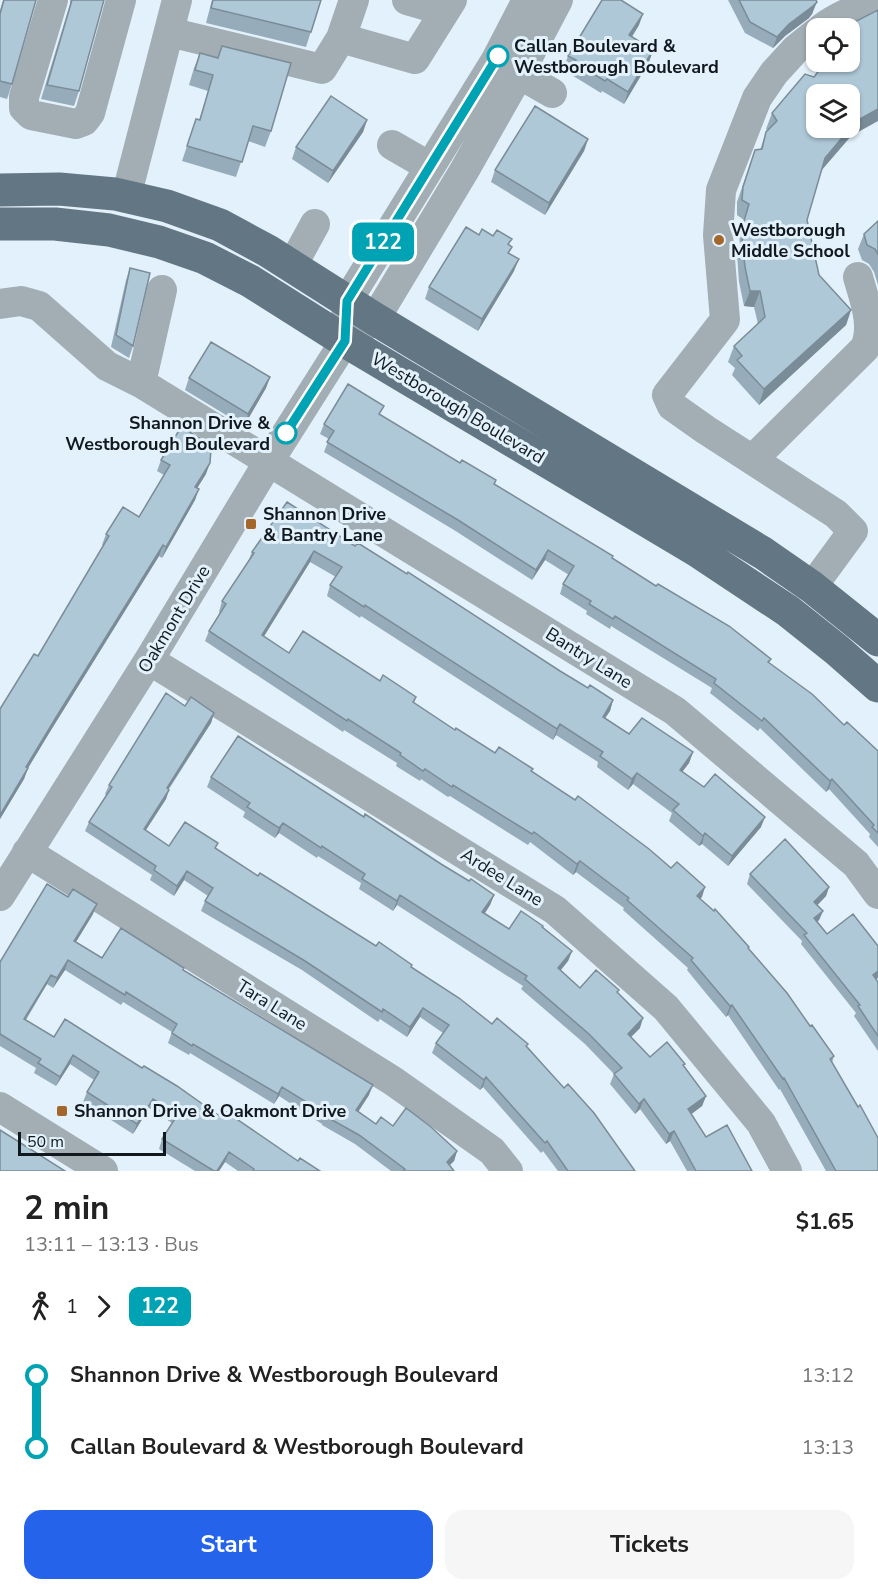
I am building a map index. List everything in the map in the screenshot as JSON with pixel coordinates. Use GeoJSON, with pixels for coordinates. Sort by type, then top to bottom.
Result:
{"type":"FeatureCollection","features":[{"type":"Feature","properties":{"kind":"main road","name":"Westborough Boulevard"},"geometry":{"type":"LineString","coordinates":[[0,190],[59,189],[126,197],[167,206],[220,225],[763,553],[812,587],[878,640]]}},
{"type":"Feature","properties":{"kind":"main road","name":"Westborough Boulevard"},"geometry":{"type":"LineString","coordinates":[[0,224],[55,224],[109,230],[159,242],[205,258],[250,281],[345,341],[716,562],[788,611],[878,686]]}},
{"type":"Feature","properties":{"kind":"street"},"geometry":{"type":"LineString","coordinates":[[53,0],[24,97],[24,108],[31,115],[76,124],[84,121],[90,112],[121,0]]}},
{"type":"Feature","properties":{"kind":"street"},"geometry":{"type":"LineString","coordinates":[[126,197],[177,0]]}},
{"type":"Feature","properties":{"kind":"street"},"geometry":{"type":"LineString","coordinates":[[169,32],[322,69],[342,38],[354,0]]}},
{"type":"Feature","properties":{"kind":"street"},"geometry":{"type":"LineString","coordinates":[[342,38],[415,59],[448,6],[407,0]]}},
{"type":"Feature","properties":{"kind":"street"},"geometry":{"type":"LineString","coordinates":[[345,341],[347,301],[496,60],[527,0]]}},
{"type":"Feature","properties":{"kind":"street"},"geometry":{"type":"LineString","coordinates":[[345,341],[375,319],[460,197],[519,74],[558,0]]}},
{"type":"Feature","properties":{"kind":"street"},"geometry":{"type":"LineString","coordinates":[[840,18],[869,4],[878,3]]}},
{"type":"Feature","properties":{"kind":"street"},"geometry":{"type":"LineString","coordinates":[[806,41],[774,73],[757,98],[721,190],[718,235],[725,320],[667,395],[672,406],[836,513],[853,531],[812,587]]}},
{"type":"Feature","properties":{"kind":"street"},"geometry":{"type":"LineString","coordinates":[[519,74],[552,93]]}},
{"type":"Feature","properties":{"kind":"street"},"geometry":{"type":"LineString","coordinates":[[393,145],[430,167]]}},
{"type":"Feature","properties":{"kind":"street"},"geometry":{"type":"LineString","coordinates":[[292,267],[315,224]]}},
{"type":"Feature","properties":{"kind":"street"},"geometry":{"type":"LineString","coordinates":[[753,459],[865,348],[869,321],[858,277]]}},
{"type":"Feature","properties":{"kind":"street"},"geometry":{"type":"LineString","coordinates":[[141,383],[162,290]]}},
{"type":"Feature","properties":{"kind":"street","name":"Bantry Lane"},"geometry":{"type":"LineString","coordinates":[[0,304],[21,301],[39,306],[107,366],[141,383],[675,711],[856,864],[878,894]]}},
{"type":"Feature","properties":{"kind":"street","name":"Oakmont Drive"},"geometry":{"type":"LineString","coordinates":[[0,896],[149,660],[269,461],[345,341]]}},
{"type":"Feature","properties":{"kind":"street","name":"Ardee Lane"},"geometry":{"type":"LineString","coordinates":[[149,660],[555,910],[666,1008],[761,1123],[787,1171]]}},
{"type":"Feature","properties":{"kind":"street","name":"Tara Lane"},"geometry":{"type":"LineString","coordinates":[[27,852],[393,1081],[492,1151],[508,1171]]}},
{"type":"Feature","properties":{"kind":"street"},"geometry":{"type":"LineString","coordinates":[[0,1107],[103,1171]]}},
{"type":"Feature","properties":{"kind":"building"},"geometry":{"type":"Polygon","coordinates":[[[4,0],[36,0],[12,84],[0,81],[0,14],[4,0]]]}},
{"type":"Feature","properties":{"kind":"building"},"geometry":{"type":"Polygon","coordinates":[[[72,0],[104,0],[79,91],[47,85],[72,0]]]}},
{"type":"Feature","properties":{"kind":"building"},"geometry":{"type":"Polygon","coordinates":[[[213,0],[321,0],[311,32],[211,8],[213,0]]]}},
{"type":"Feature","properties":{"kind":"building"},"geometry":{"type":"Polygon","coordinates":[[[602,0],[621,0],[643,14],[629,35],[653,50],[628,92],[607,79],[605,81],[568,56],[602,0]]]}},
{"type":"Feature","properties":{"kind":"building"},"geometry":{"type":"Polygon","coordinates":[[[739,0],[816,0],[817,2],[789,24],[777,37],[750,22],[739,0]]]}},
{"type":"Feature","properties":{"kind":"building"},"geometry":{"type":"Polygon","coordinates":[[[878,10],[878,109],[860,119],[860,84],[806,84],[806,138],[842,138],[825,158],[807,220],[819,275],[851,310],[764,389],[737,360],[742,356],[734,346],[765,317],[760,291],[750,291],[745,267],[742,239],[747,237],[744,221],[749,204],[742,200],[743,187],[755,150],[762,149],[766,132],[777,121],[772,113],[805,74],[814,77],[818,72],[860,72],[860,19],[878,10]]]}},
{"type":"Feature","properties":{"kind":"building"},"geometry":{"type":"Polygon","coordinates":[[[222,46],[291,63],[271,131],[253,126],[242,162],[187,146],[196,119],[200,120],[213,75],[195,70],[200,53],[218,58],[222,46]]]}},
{"type":"Feature","properties":{"kind":"building"},"geometry":{"type":"Polygon","coordinates":[[[331,96],[367,120],[333,171],[296,147],[331,96]]]}},
{"type":"Feature","properties":{"kind":"building"},"geometry":{"type":"Polygon","coordinates":[[[535,106],[588,139],[549,203],[495,170],[535,106]]]}},
{"type":"Feature","properties":{"kind":"building"},"geometry":{"type":"Polygon","coordinates":[[[878,221],[878,254],[875,249],[867,245],[864,234],[878,221]]]}},
{"type":"Feature","properties":{"kind":"building"},"geometry":{"type":"Polygon","coordinates":[[[466,227],[479,235],[482,229],[493,236],[497,230],[512,239],[508,244],[512,247],[508,253],[519,259],[482,319],[429,287],[466,227]]]}},
{"type":"Feature","properties":{"kind":"building"},"geometry":{"type":"Polygon","coordinates":[[[130,268],[150,273],[133,346],[116,335],[130,268]]]}},
{"type":"Feature","properties":{"kind":"building"},"geometry":{"type":"Polygon","coordinates":[[[211,342],[270,377],[248,414],[189,378],[211,342]]]}},
{"type":"Feature","properties":{"kind":"building"},"geometry":{"type":"Polygon","coordinates":[[[348,384],[384,406],[379,414],[460,463],[462,460],[496,480],[494,484],[613,556],[612,558],[656,586],[658,584],[729,626],[771,659],[768,662],[812,694],[844,725],[847,722],[878,751],[878,833],[872,827],[874,825],[832,779],[830,781],[764,718],[762,721],[714,683],[716,679],[615,616],[613,619],[589,604],[591,601],[563,584],[574,566],[548,550],[536,570],[458,520],[327,442],[334,431],[324,424],[348,384]]]}},
{"type":"Feature","properties":{"kind":"building"},"geometry":{"type":"Polygon","coordinates":[[[181,427],[207,442],[211,449],[210,463],[195,487],[199,489],[166,547],[163,545],[55,719],[0,815],[0,709],[34,654],[38,656],[109,536],[106,534],[123,507],[139,517],[170,465],[161,460],[181,427]]]}},
{"type":"Feature","properties":{"kind":"building"},"geometry":{"type":"Polygon","coordinates":[[[287,502],[355,546],[358,543],[407,574],[408,572],[560,671],[588,688],[590,685],[613,700],[603,717],[629,734],[642,718],[693,752],[680,770],[704,787],[715,774],[765,817],[732,856],[705,833],[703,836],[673,810],[679,804],[637,773],[632,779],[600,756],[603,752],[560,724],[557,729],[365,605],[364,607],[330,585],[342,567],[314,551],[262,635],[289,653],[303,631],[380,681],[383,675],[416,697],[413,702],[455,730],[456,728],[495,753],[499,747],[575,800],[578,796],[671,868],[677,862],[705,887],[697,896],[714,911],[715,909],[749,947],[834,1056],[830,1059],[878,1138],[878,1171],[836,1171],[784,1078],[732,1005],[730,1006],[691,960],[693,958],[627,900],[629,898],[580,861],[577,864],[534,832],[532,834],[425,769],[423,771],[400,755],[401,753],[348,719],[347,721],[209,631],[226,604],[222,601],[254,553],[252,552],[287,502]]]}},
{"type":"Feature","properties":{"kind":"building"},"geometry":{"type":"Polygon","coordinates":[[[166,693],[185,706],[191,697],[214,713],[144,829],[169,846],[185,822],[218,843],[215,848],[258,876],[260,873],[376,946],[379,942],[492,1024],[497,1018],[528,1044],[526,1046],[564,1088],[568,1084],[594,1113],[635,1171],[568,1171],[547,1141],[545,1143],[486,1077],[484,1080],[436,1043],[449,1025],[423,1008],[410,1027],[383,1009],[382,1012],[305,961],[205,901],[213,888],[187,871],[177,886],[154,870],[156,866],[89,822],[112,787],[109,785],[166,693]]]}},
{"type":"Feature","properties":{"kind":"building"},"geometry":{"type":"Polygon","coordinates":[[[238,736],[364,817],[365,814],[441,864],[469,881],[471,879],[494,895],[482,912],[509,929],[521,911],[543,926],[572,951],[558,968],[580,988],[596,970],[619,990],[617,992],[643,1018],[628,1034],[650,1057],[667,1042],[685,1064],[683,1065],[706,1096],[688,1109],[706,1137],[727,1125],[752,1171],[696,1171],[674,1131],[669,1134],[644,1099],[639,1104],[614,1074],[622,1068],[589,1034],[525,979],[527,976],[400,895],[397,901],[362,879],[365,874],[322,846],[321,848],[283,823],[279,828],[247,807],[250,803],[211,777],[238,736]]]}},
{"type":"Feature","properties":{"kind":"building"},"geometry":{"type":"Polygon","coordinates":[[[785,839],[829,887],[814,902],[823,911],[814,918],[827,934],[853,914],[878,946],[878,971],[873,975],[878,982],[878,1036],[858,1006],[860,1005],[804,935],[807,933],[750,874],[785,839]]]}},
{"type":"Feature","properties":{"kind":"building"},"geometry":{"type":"Polygon","coordinates":[[[47,884],[68,897],[73,889],[97,904],[74,941],[102,958],[121,928],[184,968],[183,970],[373,1085],[356,1110],[376,1124],[381,1117],[393,1126],[406,1108],[457,1151],[447,1162],[454,1171],[403,1171],[405,1169],[359,1135],[325,1116],[326,1114],[282,1087],[278,1094],[193,1044],[192,1046],[172,1033],[177,1024],[68,960],[57,978],[51,975],[24,1019],[54,1037],[65,1019],[142,1068],[144,1066],[177,1086],[218,1115],[222,1109],[298,1161],[300,1158],[320,1171],[253,1171],[254,1169],[229,1152],[217,1171],[214,1171],[162,1139],[178,1114],[153,1099],[137,1124],[87,1092],[99,1072],[73,1055],[60,1077],[38,1063],[41,1059],[0,1034],[0,962],[47,884]]]}},
{"type":"Feature","properties":{"kind":"building"},"geometry":{"type":"Polygon","coordinates":[[[0,1130],[65,1171],[0,1171],[0,1130]]]}},
{"type":"Feature","properties":{"kind":"bus line","name":"122"},"geometry":{"type":"LineString","coordinates":[[286,433],[345,341],[347,301],[498,56]]}},
{"type":"Feature","properties":{"kind":"place","name":"Callan Boulevard & Westborough Boulevard"},"geometry":{"type":"Point","coordinates":[498,56]}},
{"type":"Feature","properties":{"kind":"place","name":"Westborough Middle School"},"geometry":{"type":"Point","coordinates":[719,240]}},
{"type":"Feature","properties":{"kind":"place","name":"Shannon Drive & Westborough Boulevard"},"geometry":{"type":"Point","coordinates":[286,433]}},
{"type":"Feature","properties":{"kind":"place","name":"Shannon Drive & Bantry Lane"},"geometry":{"type":"Point","coordinates":[251,524]}},
{"type":"Feature","properties":{"kind":"place","name":"Shannon Drive & Oakmont Drive"},"geometry":{"type":"Point","coordinates":[62,1111]}}]}
